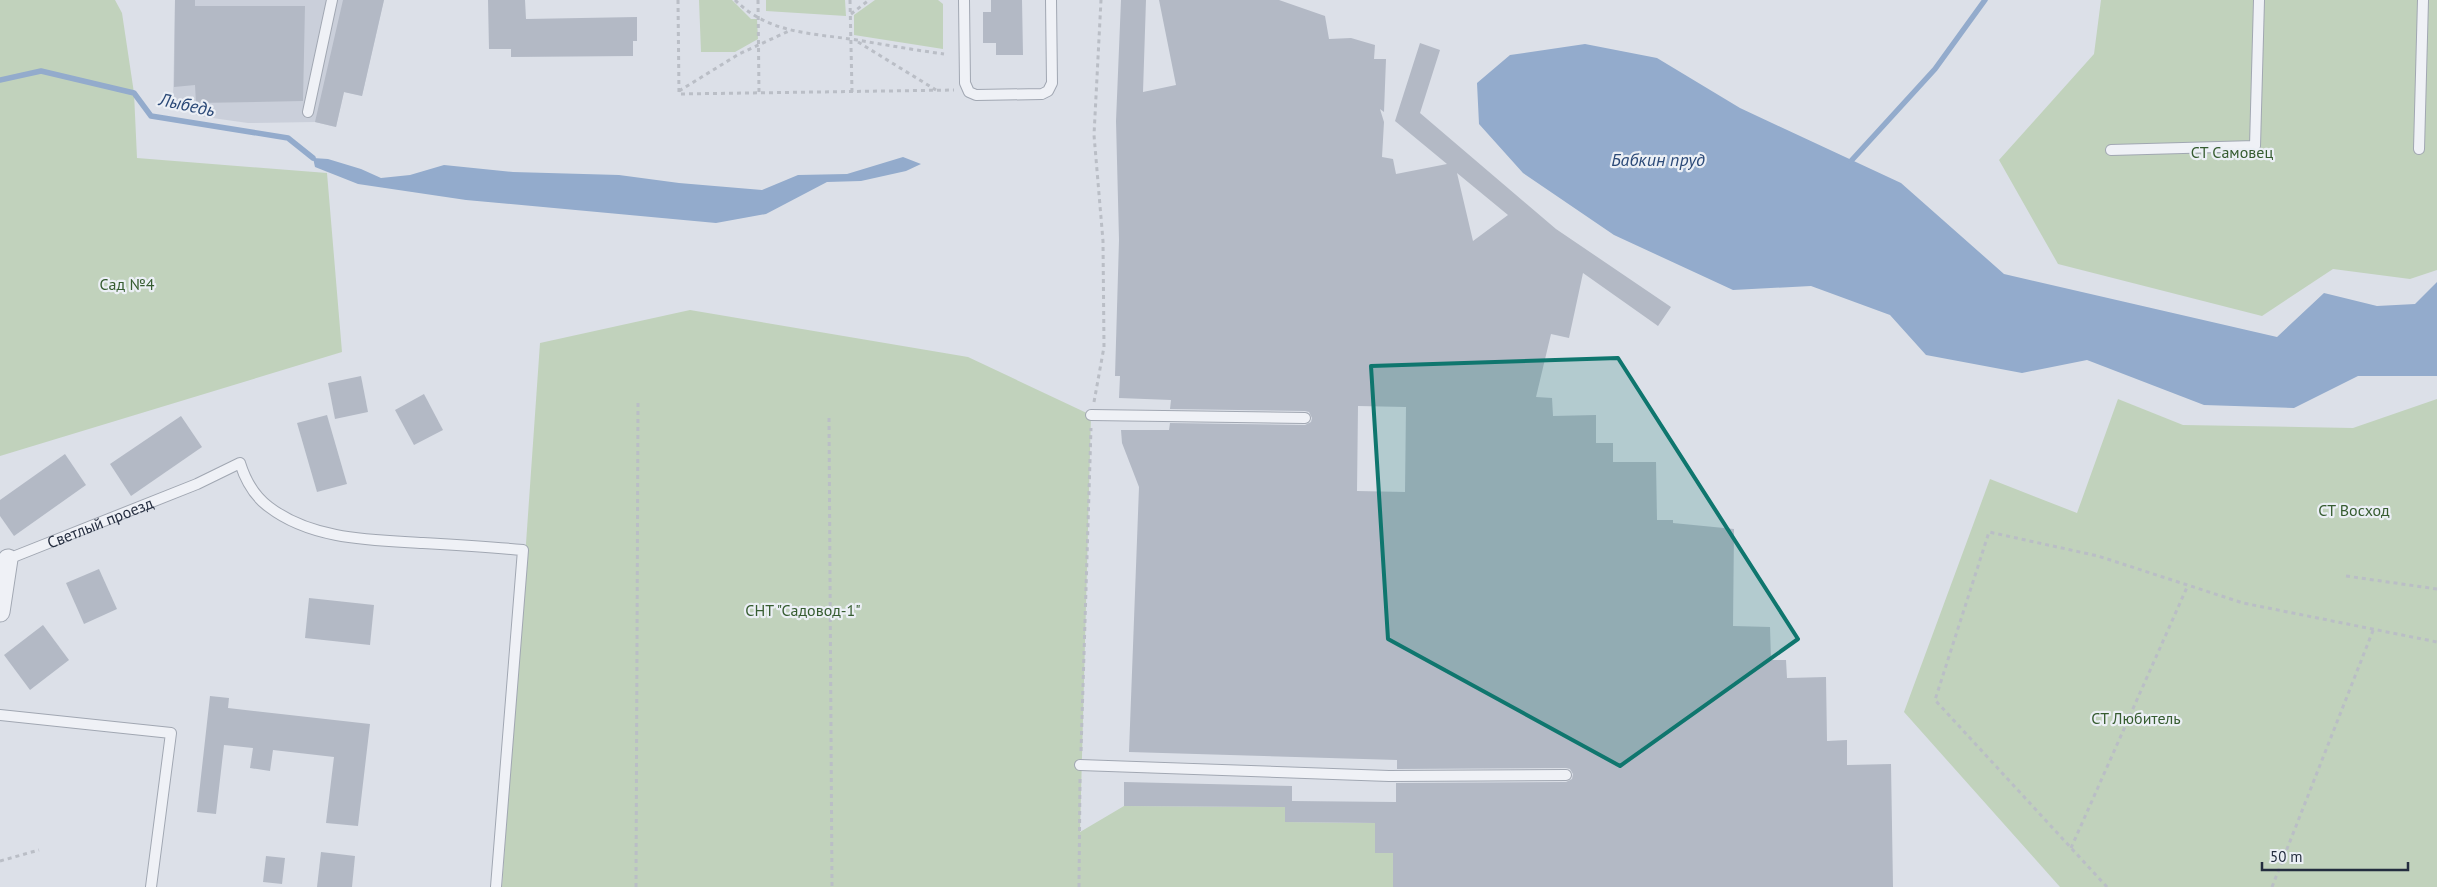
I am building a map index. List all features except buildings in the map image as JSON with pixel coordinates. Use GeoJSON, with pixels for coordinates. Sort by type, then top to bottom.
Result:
{"type":"FeatureCollection","features":[{"type":"Feature","properties":{"kind":"street","name":"Светлый проезд"},"geometry":{"type":"LineString","coordinates":[[0,612],[8,559]]}},
{"type":"Feature","properties":{"kind":"lane"},"geometry":{"type":"LineString","coordinates":[[308,112],[332,0]]}},
{"type":"Feature","properties":{"kind":"lane"},"geometry":{"type":"LineString","coordinates":[[964,0],[965,83],[968,90],[976,95],[1042,94],[1048,91],[1052,83],[1051,0]]}},
{"type":"Feature","properties":{"kind":"lane"},"geometry":{"type":"LineString","coordinates":[[2111,150],[2255,146],[2260,0]]}},
{"type":"Feature","properties":{"kind":"lane"},"geometry":{"type":"LineString","coordinates":[[2419,149],[2422,0]]}},
{"type":"Feature","properties":{"kind":"lane"},"geometry":{"type":"LineString","coordinates":[[1091,415],[1305,418]]}},
{"type":"Feature","properties":{"kind":"lane","name":"Светлый проезд"},"geometry":{"type":"LineString","coordinates":[[8,559],[197,484],[240,463],[246,480],[268,506],[300,525],[335,534],[369,539],[523,550],[496,887]]}},
{"type":"Feature","properties":{"kind":"lane"},"geometry":{"type":"LineString","coordinates":[[0,715],[171,733],[151,887]]}},
{"type":"Feature","properties":{"kind":"lane"},"geometry":{"type":"LineString","coordinates":[[1080,765],[1389,776],[1566,775]]}},
{"type":"Feature","properties":{"kind":"path"},"geometry":{"type":"LineString","coordinates":[[678,0],[679,94],[968,90]]}},
{"type":"Feature","properties":{"kind":"path"},"geometry":{"type":"LineString","coordinates":[[735,0],[750,15],[804,35],[853,40],[944,54]]}},
{"type":"Feature","properties":{"kind":"path"},"geometry":{"type":"LineString","coordinates":[[758,0],[759,93]]}},
{"type":"Feature","properties":{"kind":"path"},"geometry":{"type":"LineString","coordinates":[[850,0],[853,40],[852,92]]}},
{"type":"Feature","properties":{"kind":"path"},"geometry":{"type":"LineString","coordinates":[[850,14],[869,0]]}},
{"type":"Feature","properties":{"kind":"path"},"geometry":{"type":"LineString","coordinates":[[1079,887],[1080,765],[1091,415],[1104,347],[1103,241],[1094,135],[1100,0]]}},
{"type":"Feature","properties":{"kind":"path"},"geometry":{"type":"LineString","coordinates":[[679,91],[739,54],[792,30]]}},
{"type":"Feature","properties":{"kind":"path"},"geometry":{"type":"LineString","coordinates":[[853,40],[936,90]]}},
{"type":"Feature","properties":{"kind":"path"},"geometry":{"type":"LineString","coordinates":[[636,887],[638,399]]}},
{"type":"Feature","properties":{"kind":"path"},"geometry":{"type":"LineString","coordinates":[[829,418],[832,887]]}},
{"type":"Feature","properties":{"kind":"path"},"geometry":{"type":"LineString","coordinates":[[2107,887],[1935,700],[1988,532],[2098,556],[2243,603],[2437,642]]}},
{"type":"Feature","properties":{"kind":"path"},"geometry":{"type":"LineString","coordinates":[[2346,576],[2437,589]]}},
{"type":"Feature","properties":{"kind":"path"},"geometry":{"type":"LineString","coordinates":[[2071,848],[2188,585]]}},
{"type":"Feature","properties":{"kind":"path"},"geometry":{"type":"LineString","coordinates":[[2272,887],[2374,628]]}},
{"type":"Feature","properties":{"kind":"path"},"geometry":{"type":"LineString","coordinates":[[0,861],[39,850]]}},
{"type":"Feature","properties":{"kind":"highlighted area"},"geometry":{"type":"Polygon","coordinates":[[[1618,358],[1798,639],[1620,766],[1388,639],[1371,366],[1618,358]]]}},
{"type":"Feature","properties":{"kind":"shaded area"},"geometry":{"type":"Polygon","coordinates":[[[175,0],[384,0],[362,96],[344,92],[336,127],[315,122],[248,123],[198,116],[173,101],[175,0]]]}},
{"type":"Feature","properties":{"kind":"green space","name":"Сад №4"},"geometry":{"type":"Polygon","coordinates":[[[0,0],[115,0],[122,13],[134,93],[137,158],[327,173],[342,352],[0,456],[0,0]]]}},
{"type":"Feature","properties":{"kind":"green space"},"geometry":{"type":"Polygon","coordinates":[[[699,0],[732,0],[751,19],[757,19],[758,39],[735,52],[701,52],[699,0]]]}},
{"type":"Feature","properties":{"kind":"green space"},"geometry":{"type":"Polygon","coordinates":[[[766,0],[845,0],[846,16],[766,11],[766,0]]]}},
{"type":"Feature","properties":{"kind":"green space"},"geometry":{"type":"Polygon","coordinates":[[[875,0],[938,0],[943,4],[943,49],[854,35],[854,15],[875,0]]]}},
{"type":"Feature","properties":{"kind":"green space","name":"СТ Самовец"},"geometry":{"type":"Polygon","coordinates":[[[2101,0],[2437,0],[2437,270],[2410,279],[2333,269],[2262,316],[2058,264],[1999,160],[2094,54],[2101,0]]]}},
{"type":"Feature","properties":{"kind":"green space","name":"СНТ \"Садовод-1\""},"geometry":{"type":"Polygon","coordinates":[[[690,310],[968,357],[1091,415],[1080,832],[1124,806],[1285,807],[1286,822],[1375,823],[1375,853],[1393,853],[1393,887],[502,887],[540,343],[690,310]]]}},
{"type":"Feature","properties":{"kind":"green space","name":"СТ Любитель"},"geometry":{"type":"Polygon","coordinates":[[[2118,399],[2183,425],[2353,428],[2437,399],[2437,887],[2060,887],[1904,712],[1990,479],[2077,513],[2118,399]]]}},
{"type":"Feature","properties":{"kind":"water","name":"Бабкин пруд"},"geometry":{"type":"Polygon","coordinates":[[[1585,44],[1657,58],[1740,108],[1901,183],[2004,274],[2277,337],[2324,293],[2377,306],[2415,304],[2437,282],[2437,376],[2358,376],[2294,408],[2204,405],[2087,360],[2022,373],[1926,355],[1890,315],[1811,286],[1733,290],[1614,235],[1523,173],[1479,124],[1477,83],[1510,55],[1585,44]]]}},
{"type":"Feature","properties":{"kind":"water"},"geometry":{"type":"Polygon","coordinates":[[[903,157],[921,164],[906,171],[861,181],[827,182],[766,214],[716,223],[466,200],[358,184],[315,167],[313,158],[328,159],[361,169],[381,178],[410,175],[444,165],[513,172],[619,175],[679,183],[762,190],[798,175],[847,174],[903,157]]]}},
{"type":"Feature","properties":{"kind":"waterway"},"geometry":{"type":"LineString","coordinates":[[1851,161],[1935,69],[1985,0]]}},
{"type":"Feature","properties":{"kind":"waterway","name":"Лыбедь"},"geometry":{"type":"LineString","coordinates":[[0,80],[41,71],[134,93],[151,116],[288,138],[313,158]]}},
{"type":"Feature","properties":{"kind":"park label","name":"СТ Восход"},"geometry":{"type":"Point","coordinates":[2354,510]}}]}
